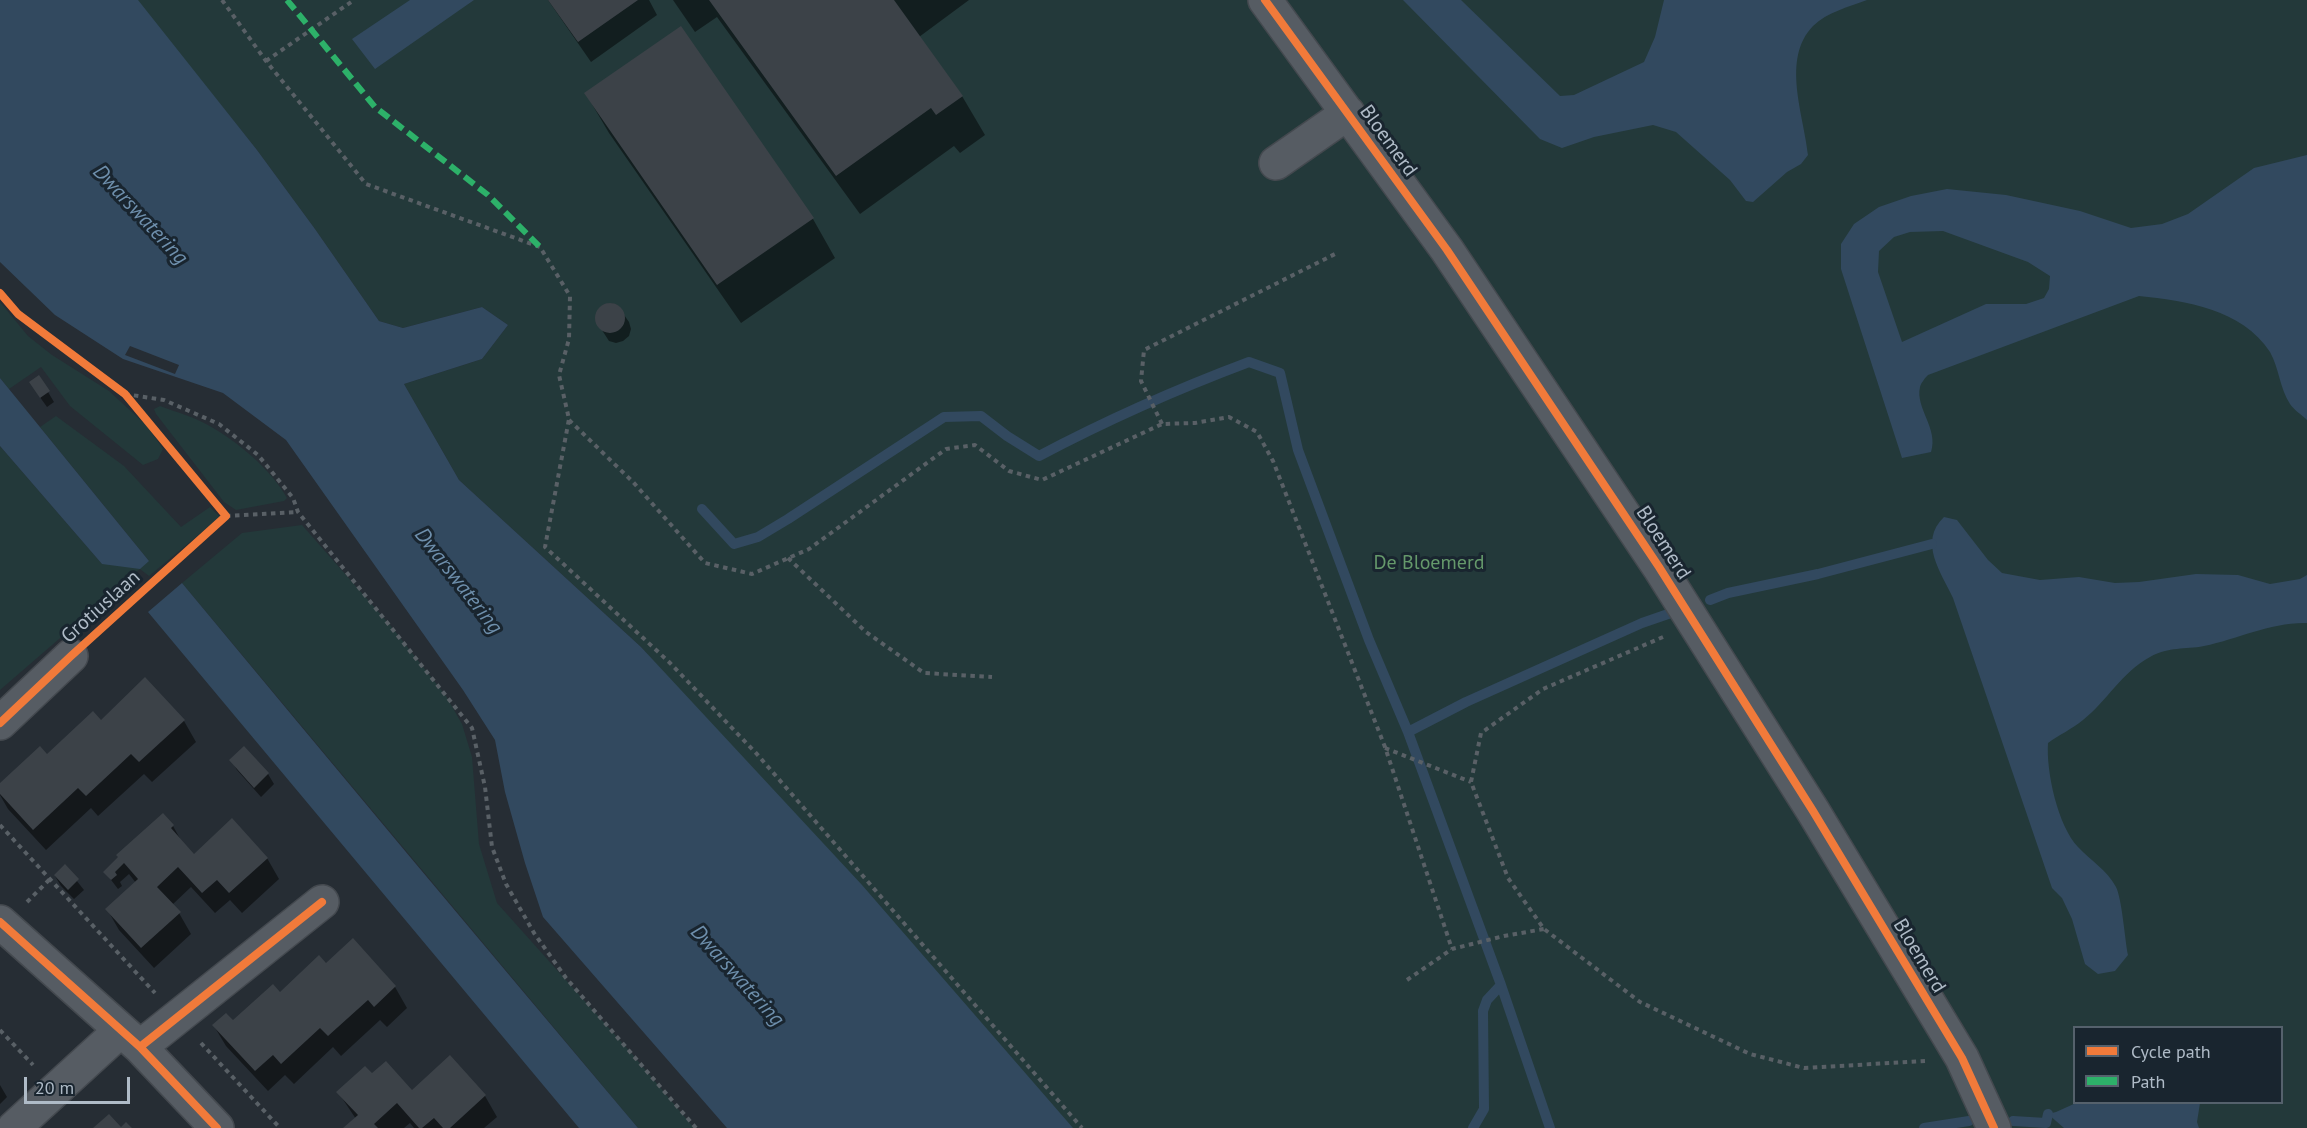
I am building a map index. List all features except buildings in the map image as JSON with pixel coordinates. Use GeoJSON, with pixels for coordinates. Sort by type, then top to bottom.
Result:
{"type":"FeatureCollection","features":[{"type":"Feature","properties":{"kind":"street","name":"Bloemerd"},"geometry":{"type":"LineString","coordinates":[[1265,0],[1454,260],[1659,567],[1813,811],[1962,1058],[1994,1128]]}},
{"type":"Feature","properties":{"kind":"street","name":"Bloemerd"},"geometry":{"type":"LineString","coordinates":[[1276,163],[1348,113]]}},
{"type":"Feature","properties":{"kind":"street","name":"Grotiuslaan"},"geometry":{"type":"LineString","coordinates":[[0,723],[71,656]]}},
{"type":"Feature","properties":{"kind":"street"},"geometry":{"type":"LineString","coordinates":[[14,1128],[56,1089],[130,1038],[177,1017],[322,902]]}},
{"type":"Feature","properties":{"kind":"street"},"geometry":{"type":"LineString","coordinates":[[0,922],[130,1038],[217,1128]]}},
{"type":"Feature","properties":{"kind":"path"},"geometry":{"type":"LineString","coordinates":[[222,0],[266,61],[366,184],[540,247],[570,296],[569,339],[559,375],[569,419],[545,547],[669,662],[756,753],[1082,1128]]}},
{"type":"Feature","properties":{"kind":"path"},"geometry":{"type":"LineString","coordinates":[[266,61],[354,0]]}},
{"type":"Feature","properties":{"kind":"path"},"geometry":{"type":"LineString","coordinates":[[1162,424],[1141,381],[1144,350],[1337,253]]}},
{"type":"Feature","properties":{"kind":"path"},"geometry":{"type":"LineString","coordinates":[[115,387],[132,402]]}},
{"type":"Feature","properties":{"kind":"path"},"geometry":{"type":"LineString","coordinates":[[125,394],[164,400],[219,424],[258,455],[293,498],[298,512],[472,728],[485,787],[492,848],[506,884],[534,933],[566,978],[696,1128]]}},
{"type":"Feature","properties":{"kind":"path"},"geometry":{"type":"LineString","coordinates":[[569,419],[633,483],[705,563],[752,574],[809,549],[946,449],[975,445],[1008,471],[1042,480],[1162,424],[1195,423],[1229,417],[1257,432],[1273,460],[1384,747],[1452,949]]}},
{"type":"Feature","properties":{"kind":"path"},"geometry":{"type":"LineString","coordinates":[[219,507],[226,516]]}},
{"type":"Feature","properties":{"kind":"path"},"geometry":{"type":"LineString","coordinates":[[218,524],[226,516],[298,512]]}},
{"type":"Feature","properties":{"kind":"path"},"geometry":{"type":"LineString","coordinates":[[788,558],[866,632],[924,673],[992,677]]}},
{"type":"Feature","properties":{"kind":"path"},"geometry":{"type":"LineString","coordinates":[[1695,624],[1543,689],[1481,733],[1471,782],[1508,878],[1544,929],[1640,1002],[1750,1054],[1804,1068],[1962,1058]]}},
{"type":"Feature","properties":{"kind":"path"},"geometry":{"type":"LineString","coordinates":[[1384,747],[1471,782]]}},
{"type":"Feature","properties":{"kind":"path"},"geometry":{"type":"LineString","coordinates":[[0,825],[280,1128]]}},
{"type":"Feature","properties":{"kind":"path"},"geometry":{"type":"LineString","coordinates":[[1407,980],[1452,949],[1544,929]]}},
{"type":"Feature","properties":{"kind":"path"},"geometry":{"type":"LineString","coordinates":[[0,1030],[56,1089]]}},
{"type":"Feature","properties":{"kind":"green space","name":"De Bloemerd"},"geometry":{"type":"Polygon","coordinates":[[[136,0],[2307,0],[2307,1128],[1065,1128],[641,647],[459,480],[404,384],[482,359],[508,325],[482,307],[403,328],[379,321],[257,150],[136,0]]]}},
{"type":"Feature","properties":{"kind":"green space"},"geometry":{"type":"Polygon","coordinates":[[[0,302],[28,336],[52,355],[109,391],[147,426],[163,449],[158,459],[143,465],[70,406],[41,367],[9,389],[0,378],[0,302]]]}},
{"type":"Feature","properties":{"kind":"green space"},"geometry":{"type":"Polygon","coordinates":[[[160,406],[203,422],[231,440],[263,467],[287,498],[284,501],[236,510],[224,502],[156,414],[154,409],[160,406]]]}},
{"type":"Feature","properties":{"kind":"green space"},"geometry":{"type":"Polygon","coordinates":[[[56,416],[124,466],[181,527],[210,507],[220,517],[149,576],[140,569],[0,690],[0,446],[102,564],[149,561],[40,427],[56,416]]]}},
{"type":"Feature","properties":{"kind":"green space"},"geometry":{"type":"Polygon","coordinates":[[[302,525],[390,625],[446,696],[462,724],[472,757],[479,844],[497,903],[633,1055],[694,1128],[638,1128],[182,583],[242,533],[302,525]]]}},
{"type":"Feature","properties":{"kind":"water","name":"Dwarswatering"},"geometry":{"type":"Polygon","coordinates":[[[0,0],[138,0],[257,150],[379,321],[403,328],[482,307],[508,325],[482,359],[404,384],[459,480],[641,647],[862,885],[1073,1128],[727,1128],[543,917],[505,792],[495,740],[463,690],[286,440],[223,393],[123,359],[55,315],[0,262],[0,0]]]}},
{"type":"Feature","properties":{"kind":"water"},"geometry":{"type":"Polygon","coordinates":[[[410,0],[474,0],[375,69],[352,39],[410,0]]]}},
{"type":"Feature","properties":{"kind":"water"},"geometry":{"type":"Polygon","coordinates":[[[1403,0],[1461,0],[1560,96],[1574,95],[1644,62],[1655,37],[1664,0],[1867,0],[1825,17],[1813,26],[1803,39],[1796,71],[1799,105],[1808,155],[1801,164],[1787,172],[1753,202],[1746,201],[1730,180],[1676,132],[1653,125],[1594,137],[1562,148],[1540,139],[1403,0]]]}},
{"type":"Feature","properties":{"kind":"water"},"geometry":{"type":"Polygon","coordinates":[[[2307,155],[2307,420],[2290,404],[2270,352],[2258,337],[2244,326],[2212,310],[2175,301],[2139,296],[1928,375],[1921,385],[1919,395],[1932,435],[1931,452],[1902,458],[1841,269],[1841,244],[1854,224],[1879,207],[1911,196],[1947,189],[2006,195],[2080,211],[2131,228],[2162,224],[2188,214],[2254,168],[2307,155]],[[1943,231],[1910,232],[1894,237],[1879,251],[1878,272],[1902,342],[1986,304],[2026,304],[2044,298],[2049,289],[2050,276],[2028,262],[1943,231]]]}},
{"type":"Feature","properties":{"kind":"water"},"geometry":{"type":"Polygon","coordinates":[[[0,378],[149,561],[140,569],[102,564],[0,446],[0,378]]]}},
{"type":"Feature","properties":{"kind":"water"},"geometry":{"type":"Polygon","coordinates":[[[1944,517],[1957,520],[1988,560],[2002,573],[2040,580],[2079,577],[2115,583],[2196,574],[2238,575],[2270,584],[2300,579],[2307,575],[2307,623],[2280,625],[2217,643],[2171,650],[2150,657],[2131,670],[2083,720],[2048,743],[2051,783],[2065,826],[2078,847],[2108,876],[2118,893],[2128,955],[2115,971],[2098,974],[2085,964],[2072,919],[2062,898],[2052,888],[1953,598],[1934,557],[1933,537],[1936,527],[1944,517]]]}},
{"type":"Feature","properties":{"kind":"water"},"geometry":{"type":"Polygon","coordinates":[[[182,583],[638,1128],[579,1128],[148,612],[182,583]]]}},
{"type":"Feature","properties":{"kind":"water"},"geometry":{"type":"Polygon","coordinates":[[[2074,1104],[2200,1104],[2197,1122],[2199,1128],[2064,1128],[2048,1114],[2074,1104]]]}},
{"type":"Feature","properties":{"kind":"pier"},"geometry":{"type":"Polygon","coordinates":[[[130,346],[179,365],[175,374],[125,355],[130,346]]]}},
{"type":"Feature","properties":{"kind":"waterway"},"geometry":{"type":"LineString","coordinates":[[702,509],[734,544],[758,537],[788,519],[944,417],[981,416],[1039,456],[1142,406],[1249,362],[1280,373],[1298,450],[1369,640],[1408,732],[1501,985],[1550,1128]]}},
{"type":"Feature","properties":{"kind":"waterway"},"geometry":{"type":"LineString","coordinates":[[1710,600],[1728,593],[1818,574],[1932,544]]}},
{"type":"Feature","properties":{"kind":"waterway"},"geometry":{"type":"LineString","coordinates":[[1408,732],[1466,702],[1642,623],[1671,613]]}},
{"type":"Feature","properties":{"kind":"waterway"},"geometry":{"type":"LineString","coordinates":[[1473,1128],[1484,1109],[1483,1011],[1487,1000],[1501,985]]}},
{"type":"Feature","properties":{"kind":"waterway"},"geometry":{"type":"LineString","coordinates":[[2013,1121],[2046,1123],[2048,1114]]}},
{"type":"Feature","properties":{"kind":"waterway"},"geometry":{"type":"LineString","coordinates":[[1924,1128],[1969,1121]]}},
{"type":"Feature","properties":{"kind":"marked path"},"geometry":{"type":"LineString","coordinates":[[287,0],[375,107],[488,195],[540,247]]}},
{"type":"Feature","properties":{"kind":"cycle path"},"geometry":{"type":"LineString","coordinates":[[1265,0],[1447,250],[1659,567],[1813,811],[1962,1058],[1994,1128]]}},
{"type":"Feature","properties":{"kind":"cycle path"},"geometry":{"type":"LineString","coordinates":[[0,293],[18,314],[125,394],[226,516],[0,723]]}},
{"type":"Feature","properties":{"kind":"cycle path"},"geometry":{"type":"LineString","coordinates":[[140,1047],[322,902]]}},
{"type":"Feature","properties":{"kind":"cycle path"},"geometry":{"type":"LineString","coordinates":[[0,922],[140,1047],[217,1128]]}}]}
